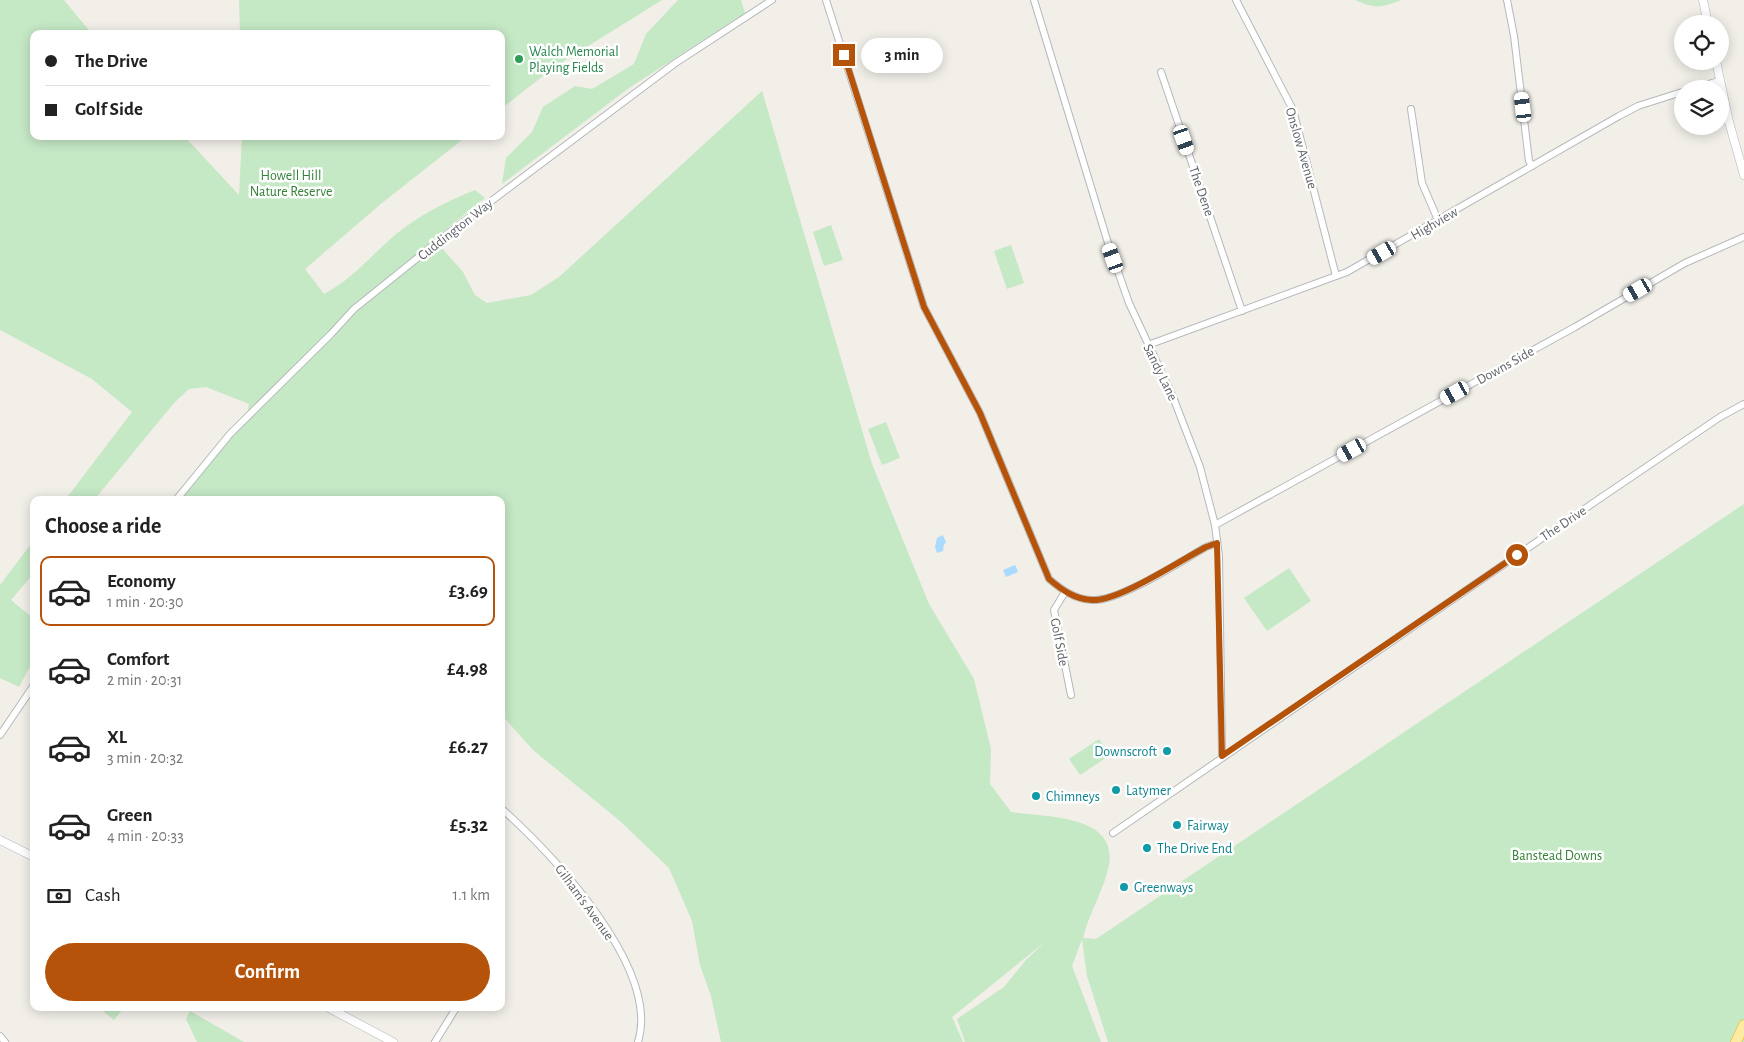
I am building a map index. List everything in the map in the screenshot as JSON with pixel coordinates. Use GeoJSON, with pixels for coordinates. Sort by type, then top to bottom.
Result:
{"type":"FeatureCollection","features":[{"type":"Feature","properties":{"kind":"highway"},"geometry":{"type":"LineString","coordinates":[[1736,1042],[1744,1024]]}},
{"type":"Feature","properties":{"kind":"street","name":"Cuddington Way"},"geometry":{"type":"LineString","coordinates":[[179,496],[230,434],[354,309],[453,230],[674,64],[772,0]]}},
{"type":"Feature","properties":{"kind":"street"},"geometry":{"type":"LineString","coordinates":[[826,0],[924,307],[980,413],[1049,579],[1065,592],[1091,600],[1107,598],[1217,543]]}},
{"type":"Feature","properties":{"kind":"street","name":"Sandy Lane"},"geometry":{"type":"LineString","coordinates":[[1034,0],[1048,41],[1092,197],[1129,303],[1188,432],[1215,525],[1222,756]]}},
{"type":"Feature","properties":{"kind":"street","name":"Onslow Avenue"},"geometry":{"type":"LineString","coordinates":[[1236,0],[1293,110],[1336,276]]}},
{"type":"Feature","properties":{"kind":"street"},"geometry":{"type":"LineString","coordinates":[[1507,0],[1514,36],[1529,161],[1532,166]]}},
{"type":"Feature","properties":{"kind":"street"},"geometry":{"type":"LineString","coordinates":[[1703,0],[1706,15]]}},
{"type":"Feature","properties":{"kind":"street","name":"The Dene"},"geometry":{"type":"LineString","coordinates":[[1161,72],[1242,311]]}},
{"type":"Feature","properties":{"kind":"street","name":"Highview"},"geometry":{"type":"LineString","coordinates":[[1148,345],[1336,276],[1438,220],[1623,113],[1674,95]]}},
{"type":"Feature","properties":{"kind":"street"},"geometry":{"type":"LineString","coordinates":[[1411,109],[1422,184],[1438,220]]}},
{"type":"Feature","properties":{"kind":"street"},"geometry":{"type":"LineString","coordinates":[[1729,119],[1744,176]]}},
{"type":"Feature","properties":{"kind":"street","name":"Downs Side"},"geometry":{"type":"LineString","coordinates":[[1215,525],[1566,332],[1685,263],[1744,237]]}},
{"type":"Feature","properties":{"kind":"street","name":"The Drive"},"geometry":{"type":"LineString","coordinates":[[1113,833],[1222,756],[1704,428],[1744,404]]}},
{"type":"Feature","properties":{"kind":"street","name":"Golf Side"},"geometry":{"type":"LineString","coordinates":[[1065,592],[1054,610],[1071,695]]}},
{"type":"Feature","properties":{"kind":"street"},"geometry":{"type":"LineString","coordinates":[[0,735],[30,691]]}},
{"type":"Feature","properties":{"kind":"street","name":"Gilham's Avenue"},"geometry":{"type":"LineString","coordinates":[[505,812],[570,879],[616,945],[638,997],[641,1025],[638,1042]]}},
{"type":"Feature","properties":{"kind":"street"},"geometry":{"type":"LineString","coordinates":[[0,840],[30,855]]}},
{"type":"Feature","properties":{"kind":"street"},"geometry":{"type":"LineString","coordinates":[[335,1011],[393,1042]]}},
{"type":"Feature","properties":{"kind":"street"},"geometry":{"type":"LineString","coordinates":[[435,1042],[454,1011]]}},
{"type":"Feature","properties":{"kind":"street"},"geometry":{"type":"LineString","coordinates":[[0,1036],[5,1042]]}},
{"type":"Feature","properties":{"kind":"green space"},"geometry":{"type":"Polygon","coordinates":[[[0,0],[64,0],[89,30],[30,30],[30,140],[188,140],[239,195],[242,140],[462,140],[382,203],[305,269],[324,294],[345,281],[395,235],[423,215],[475,190],[485,198],[429,243],[436,251],[441,247],[463,272],[475,295],[487,303],[531,295],[559,277],[762,91],[872,464],[929,604],[974,679],[991,749],[990,784],[1011,812],[1076,821],[1091,827],[1102,836],[1109,848],[1107,874],[1083,938],[1096,939],[1744,504],[1744,1042],[1108,1042],[1087,976],[1082,939],[1072,966],[1101,1042],[965,1042],[957,1019],[1004,987],[1025,961],[1046,941],[952,1017],[963,1042],[721,1042],[711,996],[700,965],[692,921],[669,868],[620,821],[533,750],[505,718],[505,496],[174,496],[189,478],[228,440],[246,418],[249,404],[206,387],[189,389],[174,403],[97,496],[68,496],[132,412],[92,379],[0,330],[0,0]]]}},
{"type":"Feature","properties":{"kind":"green space"},"geometry":{"type":"Polygon","coordinates":[[[239,0],[662,0],[553,68],[505,106],[505,30],[240,30],[239,0]]]}},
{"type":"Feature","properties":{"kind":"green space"},"geometry":{"type":"Polygon","coordinates":[[[678,0],[741,0],[745,13],[629,88],[502,184],[506,158],[532,132],[543,107],[575,86],[592,89],[634,64],[646,34],[678,0]]]}},
{"type":"Feature","properties":{"kind":"green space"},"geometry":{"type":"Polygon","coordinates":[[[1355,0],[1401,0],[1388,5],[1373,6],[1355,0]]]}},
{"type":"Feature","properties":{"kind":"green space"},"geometry":{"type":"Polygon","coordinates":[[[831,225],[843,260],[824,266],[813,232],[831,225]]]}},
{"type":"Feature","properties":{"kind":"green space"},"geometry":{"type":"Polygon","coordinates":[[[1011,245],[1024,283],[1007,289],[994,251],[1011,245]]]}},
{"type":"Feature","properties":{"kind":"green space"},"geometry":{"type":"Polygon","coordinates":[[[886,422],[900,458],[882,465],[868,429],[886,422]]]}},
{"type":"Feature","properties":{"kind":"green space"},"geometry":{"type":"Polygon","coordinates":[[[30,545],[30,578],[11,600],[30,616],[30,666],[19,687],[0,678],[0,585],[30,545]]]}},
{"type":"Feature","properties":{"kind":"green space"},"geometry":{"type":"Polygon","coordinates":[[[1289,568],[1311,601],[1267,631],[1244,598],[1289,568]]]}},
{"type":"Feature","properties":{"kind":"green space"},"geometry":{"type":"Polygon","coordinates":[[[1099,739],[1110,755],[1080,775],[1069,759],[1099,739]]]}},
{"type":"Feature","properties":{"kind":"green space"},"geometry":{"type":"Polygon","coordinates":[[[103,1011],[121,1011],[114,1020],[103,1011]]]}},
{"type":"Feature","properties":{"kind":"green space"},"geometry":{"type":"Polygon","coordinates":[[[190,1011],[244,1042],[197,1042],[186,1019],[190,1011]]]}},
{"type":"Feature","properties":{"kind":"water"},"geometry":{"type":"Polygon","coordinates":[[[943,535],[946,543],[944,544],[943,551],[937,553],[935,547],[937,538],[943,535]]]}},
{"type":"Feature","properties":{"kind":"water"},"geometry":{"type":"Polygon","coordinates":[[[1015,565],[1018,572],[1006,577],[1003,570],[1015,565]]]}},
{"type":"Feature","properties":{"kind":"place","name":"Walch Memorial Playing Fields"},"geometry":{"type":"Point","coordinates":[519,59]}},
{"type":"Feature","properties":{"kind":"place","name":"Downscroft"},"geometry":{"type":"Point","coordinates":[1167,751]}},
{"type":"Feature","properties":{"kind":"place","name":"Latymer"},"geometry":{"type":"Point","coordinates":[1116,790]}},
{"type":"Feature","properties":{"kind":"place","name":"Chimneys"},"geometry":{"type":"Point","coordinates":[1036,796]}},
{"type":"Feature","properties":{"kind":"place","name":"Fairway"},"geometry":{"type":"Point","coordinates":[1177,825]}},
{"type":"Feature","properties":{"kind":"place","name":"The Drive End"},"geometry":{"type":"Point","coordinates":[1147,848]}},
{"type":"Feature","properties":{"kind":"place","name":"Greenways"},"geometry":{"type":"Point","coordinates":[1124,887]}},
{"type":"Feature","properties":{"kind":"route"},"geometry":{"type":"LineString","coordinates":[[844,55],[924,307],[980,413],[1012,485],[1037,555],[1049,579],[1065,592],[1072,595],[1084,599],[1098,600],[1117,595],[1206,547],[1217,543],[1222,756],[1517,555]]}},
{"type":"Feature","properties":{"kind":"park label","name":"Howell Hill Nature Reserve"},"geometry":{"type":"Point","coordinates":[291,184]}},
{"type":"Feature","properties":{"kind":"park label","name":"Banstead Downs"},"geometry":{"type":"Point","coordinates":[1557,855]}}]}
